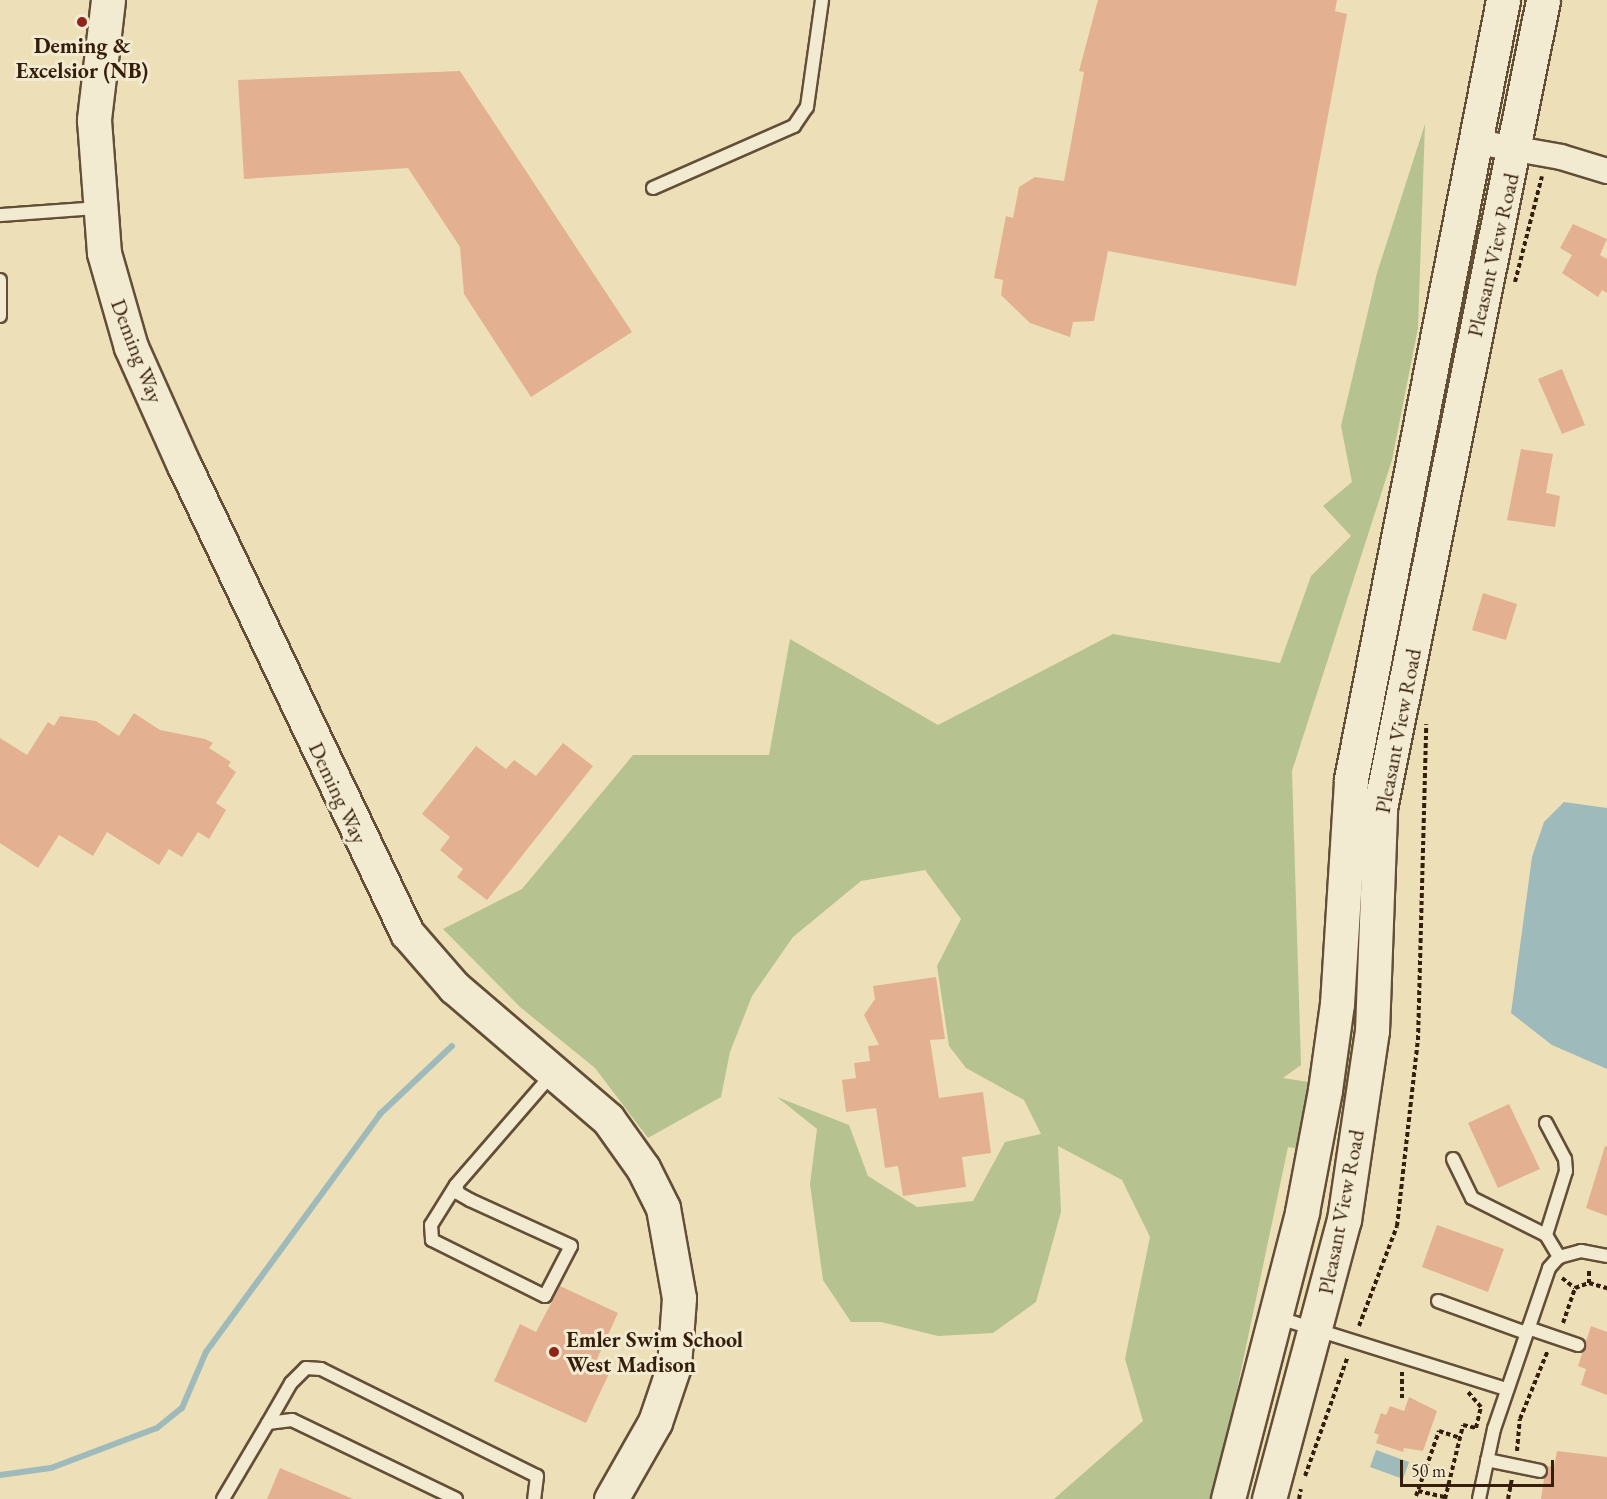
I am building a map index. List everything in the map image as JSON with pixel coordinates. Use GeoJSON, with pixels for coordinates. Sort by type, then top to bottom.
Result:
{"type":"FeatureCollection","features":[{"type":"Feature","properties":{"kind":"main road","name":"Deming Way"},"geometry":{"type":"LineString","coordinates":[[108,0],[94,120],[98,208],[111,284],[131,347],[390,902],[407,933],[454,987],[554,1070],[608,1119],[643,1168],[663,1208],[676,1260],[680,1325],[674,1366],[655,1422],[611,1499]]}},
{"type":"Feature","properties":{"kind":"main road","name":"Pleasant View Road"},"geometry":{"type":"LineString","coordinates":[[1228,1499],[1302,1212],[1325,1090],[1337,1004],[1351,779],[1503,0]]}},
{"type":"Feature","properties":{"kind":"main road","name":"Pleasant View Road"},"geometry":{"type":"LineString","coordinates":[[1269,1499],[1344,1220],[1372,1031],[1380,808],[1516,149],[1543,0]]}},
{"type":"Feature","properties":{"kind":"street"},"geometry":{"type":"LineString","coordinates":[[1477,142],[1549,155],[1607,171]]}},
{"type":"Feature","properties":{"kind":"lane"},"geometry":{"type":"LineString","coordinates":[[653,188],[794,126],[807,107],[822,0]]}},
{"type":"Feature","properties":{"kind":"lane"},"geometry":{"type":"LineString","coordinates":[[0,215],[98,208]]}},
{"type":"Feature","properties":{"kind":"lane"},"geometry":{"type":"LineString","coordinates":[[0,280],[0,316]]}},
{"type":"Feature","properties":{"kind":"lane"},"geometry":{"type":"LineString","coordinates":[[456,1185],[458,1193],[470,1200],[572,1246],[545,1296],[432,1240],[431,1225],[456,1185],[554,1070]]}},
{"type":"Feature","properties":{"kind":"lane"},"geometry":{"type":"LineString","coordinates":[[1546,1123],[1565,1159],[1566,1171],[1546,1235]]}},
{"type":"Feature","properties":{"kind":"lane"},"geometry":{"type":"LineString","coordinates":[[1453,1159],[1472,1198],[1546,1235],[1559,1257]]}},
{"type":"Feature","properties":{"kind":"lane"},"geometry":{"type":"LineString","coordinates":[[1479,1499],[1506,1389],[1549,1268],[1559,1257],[1581,1251],[1607,1256]]}},
{"type":"Feature","properties":{"kind":"lane"},"geometry":{"type":"LineString","coordinates":[[1438,1300],[1527,1331],[1578,1345]]}},
{"type":"Feature","properties":{"kind":"lane"},"geometry":{"type":"LineString","coordinates":[[1274,1317],[1506,1389]]}},
{"type":"Feature","properties":{"kind":"lane"},"geometry":{"type":"LineString","coordinates":[[224,1499],[291,1383],[306,1368],[321,1369],[537,1476],[534,1499]]}},
{"type":"Feature","properties":{"kind":"lane"},"geometry":{"type":"LineString","coordinates":[[268,1423],[292,1420],[456,1499]]}},
{"type":"Feature","properties":{"kind":"lane"},"geometry":{"type":"LineString","coordinates":[[1487,1460],[1540,1471]]}},
{"type":"Feature","properties":{"kind":"path"},"geometry":{"type":"LineString","coordinates":[[1513,293],[1549,155]]}},
{"type":"Feature","properties":{"kind":"path"},"geometry":{"type":"LineString","coordinates":[[1358,1329],[1397,1226],[1418,1040],[1422,769],[1427,712]]}},
{"type":"Feature","properties":{"kind":"path"},"geometry":{"type":"LineString","coordinates":[[1589,1265],[1589,1283]]}},
{"type":"Feature","properties":{"kind":"path"},"geometry":{"type":"LineString","coordinates":[[1562,1278],[1575,1288]]}},
{"type":"Feature","properties":{"kind":"path"},"geometry":{"type":"LineString","coordinates":[[1575,1288],[1589,1283],[1607,1288]]}},
{"type":"Feature","properties":{"kind":"path"},"geometry":{"type":"LineString","coordinates":[[1508,1499],[1520,1419],[1553,1337],[1562,1327],[1575,1288]]}},
{"type":"Feature","properties":{"kind":"path"},"geometry":{"type":"LineString","coordinates":[[1299,1499],[1349,1355],[1359,1358]]}},
{"type":"Feature","properties":{"kind":"path"},"geometry":{"type":"LineString","coordinates":[[1391,1368],[1413,1375]]}},
{"type":"Feature","properties":{"kind":"path"},"geometry":{"type":"LineString","coordinates":[[1402,1371],[1402,1398]]}},
{"type":"Feature","properties":{"kind":"path"},"geometry":{"type":"LineString","coordinates":[[1458,1389],[1469,1393],[1481,1407],[1476,1428],[1463,1425],[1460,1438],[1445,1498],[1417,1493],[1439,1431],[1460,1438]]}},
{"type":"Feature","properties":{"kind":"green space"},"geometry":{"type":"Polygon","coordinates":[[[1425,124],[1418,328],[1392,460],[1292,771],[1301,1065],[1283,1078],[1315,1083],[1302,1149],[1288,1147],[1214,1499],[1054,1499],[1143,1421],[1125,1359],[1150,1237],[1122,1180],[1058,1146],[1061,1212],[1036,1302],[993,1333],[938,1336],[881,1322],[851,1322],[823,1280],[810,1184],[817,1129],[777,1097],[849,1125],[868,1176],[917,1207],[973,1201],[1005,1142],[1041,1134],[1024,1100],[966,1068],[949,1046],[937,966],[961,919],[925,870],[861,881],[793,937],[752,996],[730,1052],[721,1097],[648,1138],[595,1068],[520,1007],[443,929],[522,889],[633,755],[769,755],[790,639],[938,725],[1113,634],[1280,663],[1311,576],[1351,536],[1323,506],[1352,482],[1341,426],[1377,273],[1425,124]]]}},
{"type":"Feature","properties":{"kind":"water"},"geometry":{"type":"Polygon","coordinates":[[[1564,802],[1607,808],[1607,1069],[1552,1045],[1511,1013],[1532,857],[1544,822],[1564,802]]]}},
{"type":"Feature","properties":{"kind":"water"},"geometry":{"type":"Polygon","coordinates":[[[1376,1450],[1409,1462],[1403,1479],[1370,1467],[1376,1450]]]}},
{"type":"Feature","properties":{"kind":"building"},"geometry":{"type":"Polygon","coordinates":[[[1098,0],[1337,0],[1335,11],[1347,14],[1296,286],[1108,251],[1094,321],[1073,322],[1070,337],[1030,323],[1001,295],[1003,280],[994,278],[1006,216],[1013,218],[1019,187],[1035,177],[1064,181],[1084,72],[1079,71],[1098,0]]]}},
{"type":"Feature","properties":{"kind":"building"},"geometry":{"type":"Polygon","coordinates":[[[460,71],[632,332],[531,397],[464,294],[460,247],[408,168],[244,179],[238,80],[460,71]]]}},
{"type":"Feature","properties":{"kind":"building"},"geometry":{"type":"Polygon","coordinates":[[[1573,224],[1607,239],[1600,255],[1607,259],[1607,293],[1602,290],[1598,297],[1562,273],[1572,255],[1560,248],[1573,224]]]}},
{"type":"Feature","properties":{"kind":"building"},"geometry":{"type":"Polygon","coordinates":[[[1562,369],[1585,425],[1562,434],[1538,379],[1562,369]]]}},
{"type":"Feature","properties":{"kind":"building"},"geometry":{"type":"Polygon","coordinates":[[[1521,449],[1553,454],[1546,493],[1560,496],[1555,527],[1507,520],[1521,449]]]}},
{"type":"Feature","properties":{"kind":"building"},"geometry":{"type":"Polygon","coordinates":[[[1483,593],[1517,604],[1506,640],[1472,630],[1483,593]]]}},
{"type":"Feature","properties":{"kind":"building"},"geometry":{"type":"Polygon","coordinates":[[[134,713],[160,730],[205,739],[213,743],[209,748],[231,762],[228,766],[236,772],[216,803],[226,810],[209,839],[198,832],[182,857],[169,849],[159,865],[107,832],[93,856],[59,835],[38,868],[0,843],[0,738],[27,755],[48,722],[54,726],[60,716],[96,721],[119,736],[134,713]]]}},
{"type":"Feature","properties":{"kind":"building"},"geometry":{"type":"Polygon","coordinates":[[[563,743],[593,766],[487,900],[457,877],[463,869],[440,850],[450,837],[422,814],[476,746],[506,769],[514,760],[536,776],[563,743]]]}},
{"type":"Feature","properties":{"kind":"building"},"geometry":{"type":"Polygon","coordinates":[[[936,977],[945,1039],[930,1040],[939,1098],[983,1092],[991,1153],[962,1157],[966,1187],[903,1196],[898,1166],[885,1168],[876,1108],[846,1112],[842,1080],[856,1078],[854,1063],[870,1061],[868,1046],[879,1045],[864,1015],[875,999],[873,986],[936,977]]]}},
{"type":"Feature","properties":{"kind":"building"},"geometry":{"type":"Polygon","coordinates":[[[1509,1104],[1540,1169],[1498,1188],[1468,1123],[1509,1104]]]}},
{"type":"Feature","properties":{"kind":"building"},"geometry":{"type":"Polygon","coordinates":[[[1605,1146],[1607,1147],[1607,1216],[1586,1208],[1605,1146]]]}},
{"type":"Feature","properties":{"kind":"building"},"geometry":{"type":"Polygon","coordinates":[[[1437,1225],[1504,1249],[1488,1292],[1422,1267],[1437,1225]]]}},
{"type":"Feature","properties":{"kind":"building","name":"Emler Swim School West Madison"},"geometry":{"type":"Polygon","coordinates":[[[560,1286],[618,1313],[597,1359],[612,1367],[586,1423],[494,1381],[520,1324],[536,1332],[560,1286]]]}},
{"type":"Feature","properties":{"kind":"building"},"geometry":{"type":"Polygon","coordinates":[[[1591,1326],[1607,1332],[1607,1395],[1581,1385],[1586,1369],[1578,1366],[1591,1326]]]}},
{"type":"Feature","properties":{"kind":"building"},"geometry":{"type":"Polygon","coordinates":[[[1409,1397],[1437,1411],[1423,1451],[1404,1448],[1403,1452],[1376,1443],[1379,1435],[1374,1433],[1381,1413],[1386,1415],[1390,1406],[1404,1411],[1409,1397]]]}},
{"type":"Feature","properties":{"kind":"building"},"geometry":{"type":"Polygon","coordinates":[[[1557,1451],[1607,1457],[1607,1499],[1541,1499],[1546,1466],[1554,1467],[1557,1451]]]}},
{"type":"Feature","properties":{"kind":"building"},"geometry":{"type":"Polygon","coordinates":[[[280,1468],[353,1499],[267,1499],[280,1468]]]}},
{"type":"Feature","properties":{"kind":"waterway"},"geometry":{"type":"LineString","coordinates":[[0,1475],[51,1468],[157,1428],[182,1408],[206,1352],[380,1114],[452,1046]]}},
{"type":"Feature","properties":{"kind":"place","name":"Deming & Excelsior (NB)"},"geometry":{"type":"Point","coordinates":[82,22]}},
{"type":"Feature","properties":{"kind":"place","name":"Emler Swim School West Madison"},"geometry":{"type":"Point","coordinates":[554,1352]}}]}
